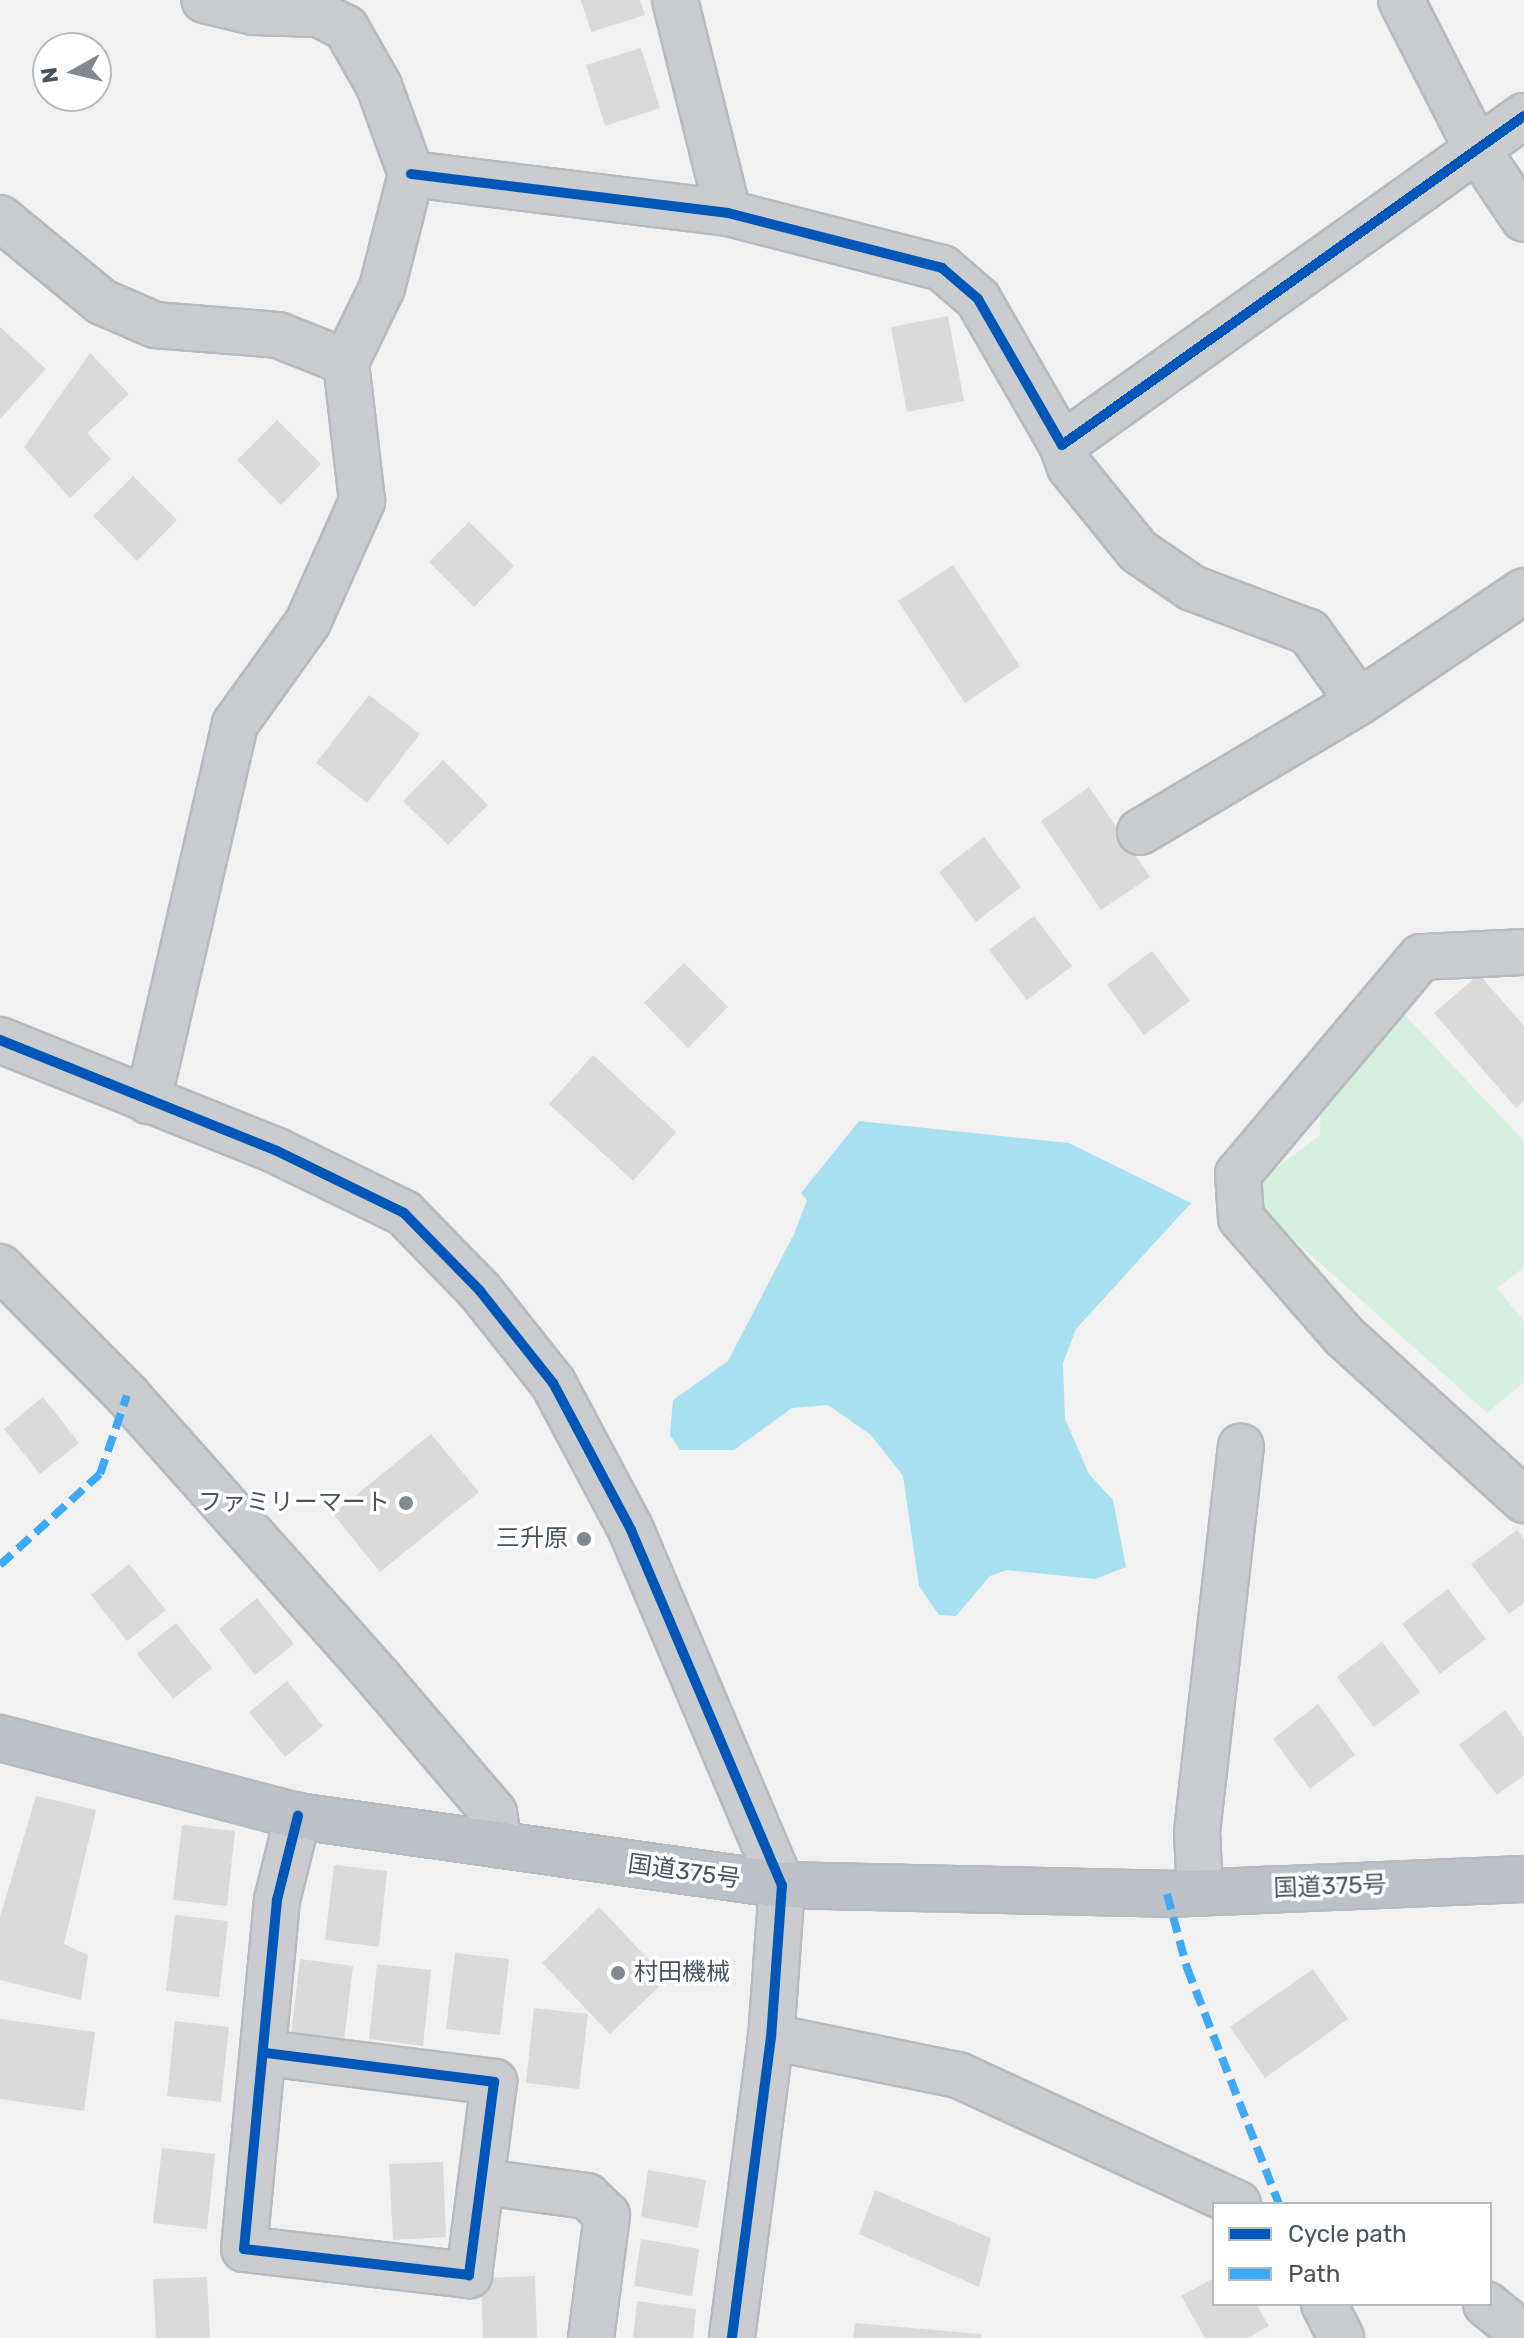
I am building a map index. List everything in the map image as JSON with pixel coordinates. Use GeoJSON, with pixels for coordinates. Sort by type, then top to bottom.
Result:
{"type":"FeatureCollection","features":[{"type":"Feature","properties":{"kind":"highway","name":"国道375号"},"geometry":{"type":"LineString","coordinates":[[0,1738],[298,1816],[782,1885],[1200,1893],[1524,1879]]}},
{"type":"Feature","properties":{"kind":"street"},"geometry":{"type":"LineString","coordinates":[[148,1101],[235,724],[308,622],[362,501],[346,362],[382,288],[411,174],[379,86],[346,28],[318,14],[253,12],[204,0]]}},
{"type":"Feature","properties":{"kind":"street"},"geometry":{"type":"LineString","coordinates":[[675,0],[728,213]]}},
{"type":"Feature","properties":{"kind":"street"},"geometry":{"type":"LineString","coordinates":[[1401,0],[1477,149],[1524,219]]}},
{"type":"Feature","properties":{"kind":"street"},"geometry":{"type":"LineString","coordinates":[[1062,445],[1524,116]]}},
{"type":"Feature","properties":{"kind":"street"},"geometry":{"type":"LineString","coordinates":[[411,174],[728,213],[942,268],[978,299],[1062,445],[1070,467],[1138,551],[1192,588],[1309,632],[1359,702]]}},
{"type":"Feature","properties":{"kind":"street"},"geometry":{"type":"LineString","coordinates":[[0,218],[102,302],[155,325],[278,335],[346,362]]}},
{"type":"Feature","properties":{"kind":"street"},"geometry":{"type":"LineString","coordinates":[[1140,832],[1359,702],[1524,591]]}},
{"type":"Feature","properties":{"kind":"street"},"geometry":{"type":"LineString","coordinates":[[1524,952],[1421,957],[1238,1174],[1241,1218],[1344,1336],[1524,1500]]}},
{"type":"Feature","properties":{"kind":"street"},"geometry":{"type":"LineString","coordinates":[[0,1040],[277,1151],[404,1213],[480,1291],[553,1383],[631,1530],[782,1885],[771,2037],[732,2338]]}},
{"type":"Feature","properties":{"kind":"street"},"geometry":{"type":"LineString","coordinates":[[0,1267],[127,1395],[378,1677],[494,1813],[499,1845]]}},
{"type":"Feature","properties":{"kind":"street"},"geometry":{"type":"LineString","coordinates":[[1200,1893],[1197,1832],[1241,1447]]}},
{"type":"Feature","properties":{"kind":"street"},"geometry":{"type":"LineString","coordinates":[[266,2053],[494,2082],[469,2275],[244,2249],[266,2053],[277,1900],[298,1816]]}},
{"type":"Feature","properties":{"kind":"street"},"geometry":{"type":"LineString","coordinates":[[771,2037],[958,2075],[1234,2202]]}},
{"type":"Feature","properties":{"kind":"street"},"geometry":{"type":"LineString","coordinates":[[483,2182],[587,2196],[607,2215],[591,2338]]}},
{"type":"Feature","properties":{"kind":"street"},"geometry":{"type":"LineString","coordinates":[[1325,2306],[1341,2338]]}},
{"type":"Feature","properties":{"kind":"street"},"geometry":{"type":"LineString","coordinates":[[1488,2306],[1524,2335]]}},
{"type":"Feature","properties":{"kind":"green space"},"geometry":{"type":"Polygon","coordinates":[[[1387,996],[1524,1141],[1524,1267],[1497,1288],[1524,1322],[1524,1382],[1487,1413],[1243,1194],[1320,1135],[1322,1053],[1387,996]]]}},
{"type":"Feature","properties":{"kind":"water"},"geometry":{"type":"Polygon","coordinates":[[[859,1121],[1069,1143],[1191,1203],[1076,1329],[1063,1363],[1065,1419],[1089,1474],[1113,1500],[1126,1567],[1095,1579],[1007,1570],[990,1576],[956,1616],[939,1615],[919,1586],[903,1476],[871,1435],[828,1405],[792,1408],[734,1450],[680,1450],[670,1435],[673,1400],[728,1361],[794,1234],[807,1200],[801,1193],[859,1121]]]}},
{"type":"Feature","properties":{"kind":"building"},"geometry":{"type":"Polygon","coordinates":[[[581,0],[640,0],[645,15],[591,32],[581,0]]]}},
{"type":"Feature","properties":{"kind":"building"},"geometry":{"type":"Polygon","coordinates":[[[641,48],[660,108],[605,126],[586,65],[641,48]]]}},
{"type":"Feature","properties":{"kind":"building"},"geometry":{"type":"Polygon","coordinates":[[[948,316],[964,401],[907,412],[891,327],[948,316]]]}},
{"type":"Feature","properties":{"kind":"building"},"geometry":{"type":"Polygon","coordinates":[[[0,327],[46,369],[0,419],[0,327]]]}},
{"type":"Feature","properties":{"kind":"building"},"geometry":{"type":"Polygon","coordinates":[[[90,353],[129,394],[87,433],[111,459],[70,498],[24,447],[90,353]]]}},
{"type":"Feature","properties":{"kind":"building"},"geometry":{"type":"Polygon","coordinates":[[[277,420],[321,464],[281,505],[237,460],[277,420]]]}},
{"type":"Feature","properties":{"kind":"building"},"geometry":{"type":"Polygon","coordinates":[[[133,476],[177,520],[137,561],[93,516],[133,476]]]}},
{"type":"Feature","properties":{"kind":"building"},"geometry":{"type":"Polygon","coordinates":[[[469,522],[514,566],[474,607],[429,562],[469,522]]]}},
{"type":"Feature","properties":{"kind":"building"},"geometry":{"type":"Polygon","coordinates":[[[953,565],[1020,666],[965,703],[898,601],[953,565]]]}},
{"type":"Feature","properties":{"kind":"building"},"geometry":{"type":"Polygon","coordinates":[[[369,695],[420,734],[367,803],[316,763],[369,695]]]}},
{"type":"Feature","properties":{"kind":"building"},"geometry":{"type":"Polygon","coordinates":[[[443,760],[488,805],[448,845],[403,801],[443,760]]]}},
{"type":"Feature","properties":{"kind":"building"},"geometry":{"type":"Polygon","coordinates":[[[1089,787],[1150,877],[1101,910],[1041,821],[1089,787]]]}},
{"type":"Feature","properties":{"kind":"building"},"geometry":{"type":"Polygon","coordinates":[[[984,837],[1021,887],[976,922],[939,872],[984,837]]]}},
{"type":"Feature","properties":{"kind":"building"},"geometry":{"type":"Polygon","coordinates":[[[1034,916],[1072,966],[1027,1000],[989,950],[1034,916]]]}},
{"type":"Feature","properties":{"kind":"building"},"geometry":{"type":"Polygon","coordinates":[[[1152,951],[1190,1001],[1144,1035],[1107,985],[1152,951]]]}},
{"type":"Feature","properties":{"kind":"building"},"geometry":{"type":"Polygon","coordinates":[[[684,963],[728,1007],[688,1048],[644,1003],[684,963]]]}},
{"type":"Feature","properties":{"kind":"building"},"geometry":{"type":"Polygon","coordinates":[[[1479,974],[1524,1026],[1524,1101],[1516,1108],[1434,1013],[1479,974]]]}},
{"type":"Feature","properties":{"kind":"building"},"geometry":{"type":"Polygon","coordinates":[[[593,1055],[676,1132],[633,1181],[549,1104],[593,1055]]]}},
{"type":"Feature","properties":{"kind":"building"},"geometry":{"type":"Polygon","coordinates":[[[43,1397],[79,1443],[40,1474],[4,1429],[43,1397]]]}},
{"type":"Feature","properties":{"kind":"building","name":"ファミリーマート"},"geometry":{"type":"Polygon","coordinates":[[[431,1434],[479,1492],[380,1572],[333,1514],[431,1434]]]}},
{"type":"Feature","properties":{"kind":"building"},"geometry":{"type":"Polygon","coordinates":[[[1517,1530],[1524,1539],[1524,1603],[1509,1614],[1471,1564],[1517,1530]]]}},
{"type":"Feature","properties":{"kind":"building"},"geometry":{"type":"Polygon","coordinates":[[[129,1564],[166,1610],[127,1641],[91,1595],[129,1564]]]}},
{"type":"Feature","properties":{"kind":"building"},"geometry":{"type":"Polygon","coordinates":[[[1448,1589],[1486,1639],[1440,1674],[1402,1624],[1448,1589]]]}},
{"type":"Feature","properties":{"kind":"building"},"geometry":{"type":"Polygon","coordinates":[[[257,1598],[294,1644],[255,1675],[219,1629],[257,1598]]]}},
{"type":"Feature","properties":{"kind":"building"},"geometry":{"type":"Polygon","coordinates":[[[176,1623],[212,1668],[173,1699],[137,1654],[176,1623]]]}},
{"type":"Feature","properties":{"kind":"building"},"geometry":{"type":"Polygon","coordinates":[[[1382,1642],[1420,1692],[1374,1727],[1337,1677],[1382,1642]]]}},
{"type":"Feature","properties":{"kind":"building"},"geometry":{"type":"Polygon","coordinates":[[[287,1681],[323,1726],[285,1757],[249,1712],[287,1681]]]}},
{"type":"Feature","properties":{"kind":"building"},"geometry":{"type":"Polygon","coordinates":[[[1318,1704],[1355,1755],[1310,1789],[1273,1739],[1318,1704]]]}},
{"type":"Feature","properties":{"kind":"building"},"geometry":{"type":"Polygon","coordinates":[[[1505,1710],[1524,1737],[1524,1775],[1497,1795],[1459,1745],[1505,1710]]]}},
{"type":"Feature","properties":{"kind":"building"},"geometry":{"type":"Polygon","coordinates":[[[36,1796],[96,1810],[64,1944],[88,1955],[81,2000],[0,1980],[0,1917],[36,1796]]]}},
{"type":"Feature","properties":{"kind":"building"},"geometry":{"type":"Polygon","coordinates":[[[182,1825],[235,1831],[227,1906],[173,1900],[182,1825]]]}},
{"type":"Feature","properties":{"kind":"building"},"geometry":{"type":"Polygon","coordinates":[[[334,1865],[387,1871],[379,1947],[325,1940],[334,1865]]]}},
{"type":"Feature","properties":{"kind":"building"},"geometry":{"type":"Polygon","coordinates":[[[599,1907],[667,1979],[610,2034],[542,1963],[599,1907]]]}},
{"type":"Feature","properties":{"kind":"building"},"geometry":{"type":"Polygon","coordinates":[[[175,1915],[228,1921],[219,1997],[166,1991],[175,1915]]]}},
{"type":"Feature","properties":{"kind":"building"},"geometry":{"type":"Polygon","coordinates":[[[455,1953],[509,1959],[500,2035],[446,2029],[455,1953]]]}},
{"type":"Feature","properties":{"kind":"building"},"geometry":{"type":"Polygon","coordinates":[[[300,1959],[353,1966],[344,2041],[291,2034],[300,1959]]]}},
{"type":"Feature","properties":{"kind":"building"},"geometry":{"type":"Polygon","coordinates":[[[377,1964],[431,1970],[423,2046],[369,2039],[377,1964]]]}},
{"type":"Feature","properties":{"kind":"building"},"geometry":{"type":"Polygon","coordinates":[[[1313,1969],[1348,2019],[1265,2078],[1230,2027],[1313,1969]]]}},
{"type":"Feature","properties":{"kind":"building"},"geometry":{"type":"Polygon","coordinates":[[[534,2008],[588,2014],[579,2089],[526,2083],[534,2008]]]}},
{"type":"Feature","properties":{"kind":"building"},"geometry":{"type":"Polygon","coordinates":[[[0,2019],[95,2032],[84,2111],[0,2099],[0,2019]]]}},
{"type":"Feature","properties":{"kind":"building"},"geometry":{"type":"Polygon","coordinates":[[[175,2021],[229,2027],[221,2102],[167,2096],[175,2021]]]}},
{"type":"Feature","properties":{"kind":"building"},"geometry":{"type":"Polygon","coordinates":[[[162,2148],[215,2154],[207,2229],[153,2223],[162,2148]]]}},
{"type":"Feature","properties":{"kind":"building"},"geometry":{"type":"Polygon","coordinates":[[[443,2162],[446,2237],[393,2240],[389,2164],[443,2162]]]}},
{"type":"Feature","properties":{"kind":"building"},"geometry":{"type":"Polygon","coordinates":[[[648,2170],[706,2180],[698,2228],[641,2217],[648,2170]]]}},
{"type":"Feature","properties":{"kind":"building"},"geometry":{"type":"Polygon","coordinates":[[[875,2190],[991,2238],[979,2287],[859,2234],[875,2190]]]}},
{"type":"Feature","properties":{"kind":"building"},"geometry":{"type":"Polygon","coordinates":[[[641,2239],[699,2249],[692,2296],[634,2286],[641,2239]]]}},
{"type":"Feature","properties":{"kind":"building"},"geometry":{"type":"Polygon","coordinates":[[[535,2276],[537,2338],[483,2338],[481,2278],[535,2276]]]}},
{"type":"Feature","properties":{"kind":"building"},"geometry":{"type":"Polygon","coordinates":[[[207,2277],[210,2338],[156,2338],[153,2279],[207,2277]]]}},
{"type":"Feature","properties":{"kind":"building"},"geometry":{"type":"Polygon","coordinates":[[[1212,2279],[1212,2306],[1257,2306],[1269,2326],[1248,2338],[1205,2338],[1181,2296],[1212,2279]]]}},
{"type":"Feature","properties":{"kind":"building"},"geometry":{"type":"Polygon","coordinates":[[[637,2301],[696,2309],[693,2338],[633,2338],[637,2301]]]}},
{"type":"Feature","properties":{"kind":"building"},"geometry":{"type":"Polygon","coordinates":[[[855,2323],[981,2334],[981,2338],[853,2338],[855,2323]]]}},
{"type":"Feature","properties":{"kind":"marked path"},"geometry":{"type":"LineString","coordinates":[[0,1565],[100,1474],[127,1395]]}},
{"type":"Feature","properties":{"kind":"marked path"},"geometry":{"type":"LineString","coordinates":[[1167,1894],[1187,1968],[1278,2202]]}},
{"type":"Feature","properties":{"kind":"cycle path"},"geometry":{"type":"LineString","coordinates":[[411,174],[728,213],[942,268],[978,299],[1062,445],[1524,116]]}},
{"type":"Feature","properties":{"kind":"cycle path"},"geometry":{"type":"LineString","coordinates":[[0,1040],[277,1151],[404,1213],[480,1291],[553,1383],[631,1530],[782,1885],[771,2037],[732,2338]]}},
{"type":"Feature","properties":{"kind":"cycle path"},"geometry":{"type":"LineString","coordinates":[[266,2053],[494,2082],[469,2275],[244,2249],[277,1900],[298,1816]]}},
{"type":"Feature","properties":{"kind":"place","name":"ファミリーマート"},"geometry":{"type":"Point","coordinates":[406,1503]}},
{"type":"Feature","properties":{"kind":"place","name":"三升原"},"geometry":{"type":"Point","coordinates":[584,1539]}},
{"type":"Feature","properties":{"kind":"place","name":"村田機械"},"geometry":{"type":"Point","coordinates":[618,1973]}}]}
